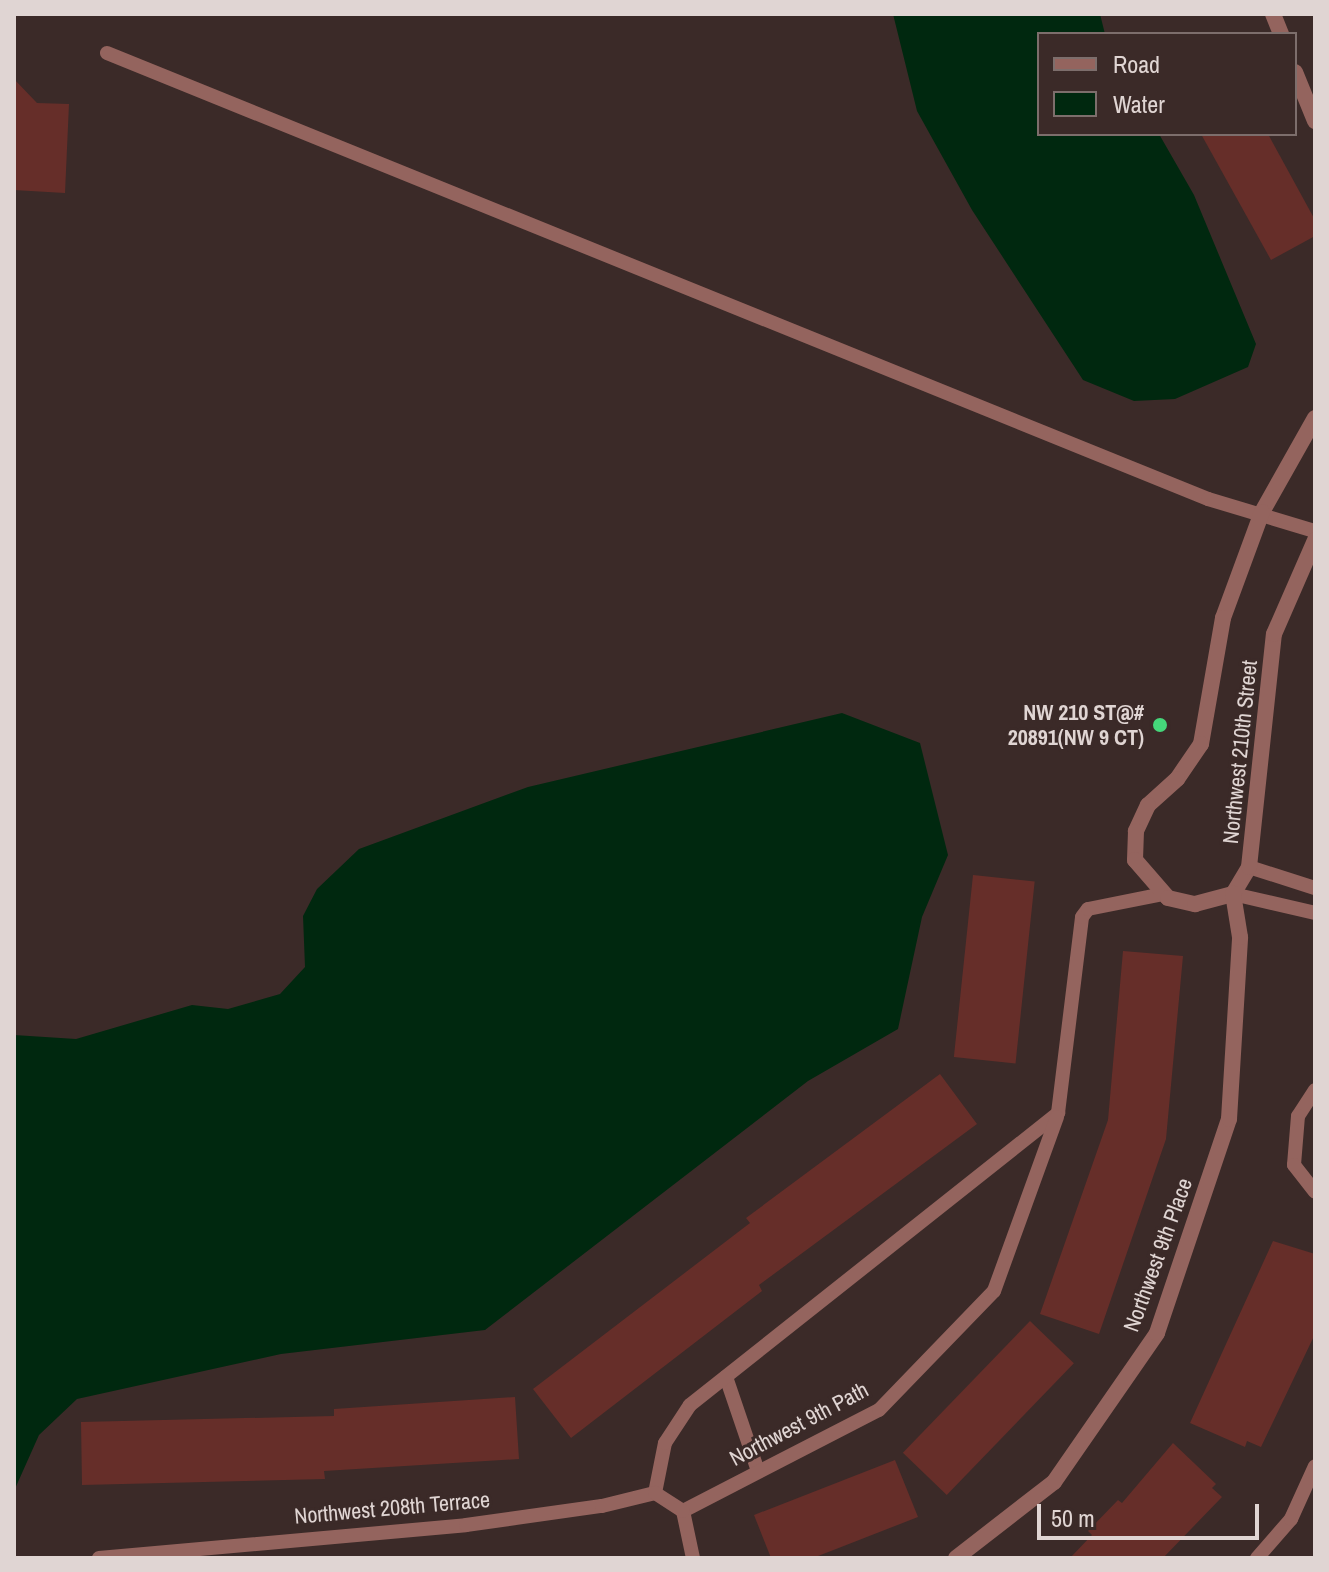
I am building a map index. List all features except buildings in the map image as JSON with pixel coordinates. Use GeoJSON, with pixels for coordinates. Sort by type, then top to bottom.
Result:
{"type":"FeatureCollection","features":[{"type":"Feature","properties":{"kind":"street"},"geometry":{"type":"LineString","coordinates":[[1297,77],[1313,117]]}},
{"type":"Feature","properties":{"kind":"street","name":"Northwest 210th Street"},"geometry":{"type":"LineString","coordinates":[[1163,894],[1135,860],[1136,831],[1148,805],[1177,779],[1201,744],[1223,618],[1262,512],[1315,418]]}},
{"type":"Feature","properties":{"kind":"street","name":"Northwest 210th Street"},"geometry":{"type":"LineString","coordinates":[[1233,894],[1249,867],[1274,634],[1315,540]]}},
{"type":"Feature","properties":{"kind":"street"},"geometry":{"type":"LineString","coordinates":[[1163,894],[1195,904],[1233,894]]}},
{"type":"Feature","properties":{"kind":"street","name":"Northwest 9th Place"},"geometry":{"type":"LineString","coordinates":[[956,1558],[1054,1482],[1157,1333],[1229,1119],[1240,937],[1233,894]]}},
{"type":"Feature","properties":{"kind":"lane"},"geometry":{"type":"LineString","coordinates":[[107,53],[1208,499],[1262,512],[1315,531]]}},
{"type":"Feature","properties":{"kind":"lane"},"geometry":{"type":"LineString","coordinates":[[1249,867],[1315,888]]}},
{"type":"Feature","properties":{"kind":"lane","name":"Northwest 9th Path"},"geometry":{"type":"LineString","coordinates":[[683,1511],[879,1410],[994,1291],[1058,1113],[1082,917],[1088,909],[1163,894]]}},
{"type":"Feature","properties":{"kind":"lane"},"geometry":{"type":"LineString","coordinates":[[1233,894],[1315,913]]}},
{"type":"Feature","properties":{"kind":"lane"},"geometry":{"type":"LineString","coordinates":[[1315,1090],[1298,1116],[1294,1165],[1315,1192]]}},
{"type":"Feature","properties":{"kind":"lane"},"geometry":{"type":"LineString","coordinates":[[693,1558],[683,1511],[655,1493],[665,1443],[690,1405],[1058,1113]]}},
{"type":"Feature","properties":{"kind":"lane"},"geometry":{"type":"LineString","coordinates":[[726,1377],[758,1471]]}},
{"type":"Feature","properties":{"kind":"lane"},"geometry":{"type":"LineString","coordinates":[[1257,1558],[1291,1519],[1315,1466]]}},
{"type":"Feature","properties":{"kind":"lane","name":"Northwest 208th Terrace"},"geometry":{"type":"LineString","coordinates":[[99,1558],[466,1525],[602,1506],[655,1493]]}},
{"type":"Feature","properties":{"kind":"water"},"geometry":{"type":"Polygon","coordinates":[[[893,14],[1100,14],[1104,32],[1037,32],[1037,136],[1160,136],[1194,195],[1256,344],[1248,367],[1175,399],[1134,401],[1083,380],[972,210],[917,111],[893,14]]]}},
{"type":"Feature","properties":{"kind":"water"},"geometry":{"type":"Polygon","coordinates":[[[842,713],[920,743],[948,855],[922,917],[898,1029],[808,1081],[485,1330],[281,1354],[77,1399],[39,1435],[14,1491],[14,1035],[76,1039],[192,1005],[228,1009],[280,994],[305,967],[303,916],[317,889],[359,849],[528,787],[842,713]]]}},
{"type":"Feature","properties":{"kind":"place","name":"NW 210 ST@# 20891(NW 9 CT)"},"geometry":{"type":"Point","coordinates":[1160,725]}}]}
